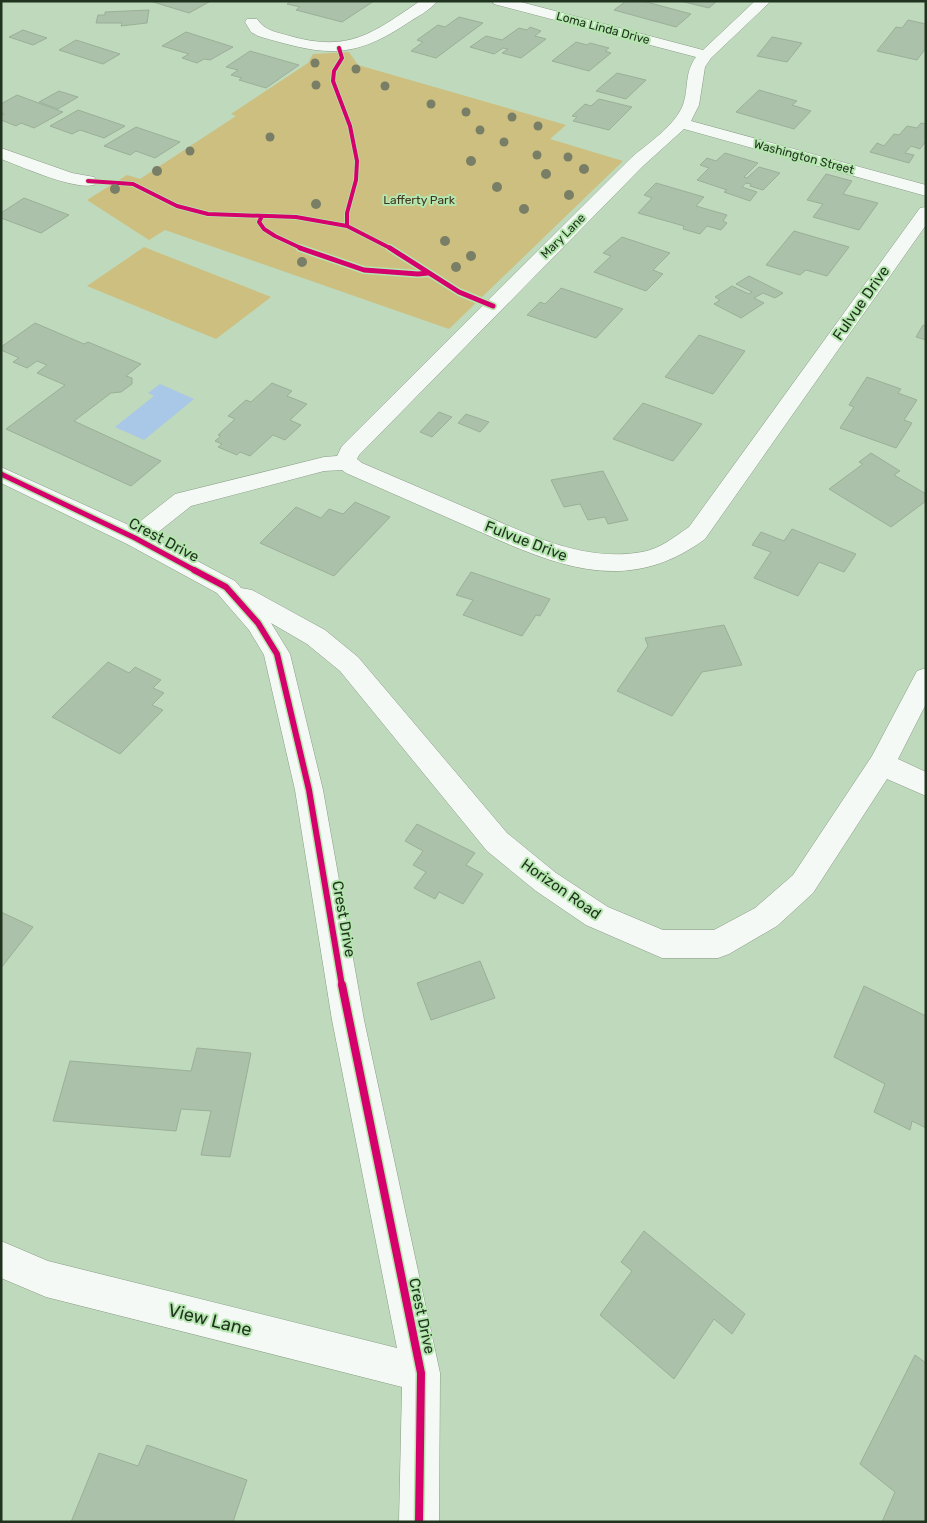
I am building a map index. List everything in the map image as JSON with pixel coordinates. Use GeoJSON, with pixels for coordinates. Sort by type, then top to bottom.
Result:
{"type":"FeatureCollection","features":[{"type":"Feature","properties":{"kind":"street"},"geometry":{"type":"LineString","coordinates":[[252,22],[256,29],[262,32],[312,46],[349,47],[374,38],[430,1]]}},
{"type":"Feature","properties":{"kind":"street","name":"Loma Linda Drive"},"geometry":{"type":"LineString","coordinates":[[499,1],[706,55]]}},
{"type":"Feature","properties":{"kind":"street","name":"Mary Lane"},"geometry":{"type":"LineString","coordinates":[[347,462],[346,459],[350,451],[492,306],[637,162],[681,123],[691,105],[697,68],[706,55],[764,1]]}},
{"type":"Feature","properties":{"kind":"street","name":"Washington Street"},"geometry":{"type":"LineString","coordinates":[[681,123],[926,191]]}},
{"type":"Feature","properties":{"kind":"street"},"geometry":{"type":"LineString","coordinates":[[1,153],[68,177],[88,180]]}},
{"type":"Feature","properties":{"kind":"street","name":"Fulvue Drive"},"geometry":{"type":"LineString","coordinates":[[347,462],[354,468],[546,551],[573,559],[616,563],[641,561],[663,556],[682,546],[697,533],[926,212]]}},
{"type":"Feature","properties":{"kind":"street"},"geometry":{"type":"LineString","coordinates":[[134,538],[182,500],[324,464],[347,462]]}},
{"type":"Feature","properties":{"kind":"street","name":"Crest Drive"},"geometry":{"type":"LineString","coordinates":[[1,474],[134,538],[226,587],[258,623],[278,654],[309,790],[348,1020],[421,1373],[419,1522]]}},
{"type":"Feature","properties":{"kind":"street","name":"Horizon Road"},"geometry":{"type":"LineString","coordinates":[[226,587],[316,637],[349,664],[497,842],[546,882],[597,916],[662,944],[718,944],[766,917],[803,884],[882,764],[926,678]]}},
{"type":"Feature","properties":{"kind":"street"},"geometry":{"type":"LineString","coordinates":[[882,764],[926,784]]}},
{"type":"Feature","properties":{"kind":"street","name":"View Lane"},"geometry":{"type":"LineString","coordinates":[[1,1259],[46,1279],[421,1373]]}},
{"type":"Feature","properties":{"kind":"green space","name":"Lafferty Park"},"geometry":{"type":"Polygon","coordinates":[[[349,52],[358,65],[566,125],[550,139],[623,161],[449,329],[165,230],[149,240],[87,200],[127,175],[140,179],[236,116],[231,114],[308,63],[313,54],[349,52]]]}},
{"type":"Feature","properties":{"kind":"green space"},"geometry":{"type":"Polygon","coordinates":[[[144,247],[271,297],[216,339],[87,286],[144,247]]]}},
{"type":"Feature","properties":{"kind":"water"},"geometry":{"type":"Polygon","coordinates":[[[160,384],[194,399],[144,440],[115,427],[154,396],[148,393],[160,384]]]}},
{"type":"Feature","properties":{"kind":"building"},"geometry":{"type":"Polygon","coordinates":[[[150,1],[205,1],[209,2],[189,13],[150,1]]]}},
{"type":"Feature","properties":{"kind":"building"},"geometry":{"type":"Polygon","coordinates":[[[291,1],[374,1],[342,22],[296,10],[300,7],[287,4],[291,1]]]}},
{"type":"Feature","properties":{"kind":"building"},"geometry":{"type":"Polygon","coordinates":[[[626,1],[643,1],[691,14],[676,27],[614,10],[626,1]]]}},
{"type":"Feature","properties":{"kind":"building"},"geometry":{"type":"Polygon","coordinates":[[[680,1],[717,1],[709,8],[680,1]]]}},
{"type":"Feature","properties":{"kind":"building"},"geometry":{"type":"Polygon","coordinates":[[[149,10],[147,23],[121,26],[122,23],[96,23],[98,15],[105,15],[105,12],[149,10]]]}},
{"type":"Feature","properties":{"kind":"building"},"geometry":{"type":"Polygon","coordinates":[[[459,17],[483,23],[436,58],[411,51],[423,42],[417,40],[438,25],[445,27],[459,17]]]}},
{"type":"Feature","properties":{"kind":"building"},"geometry":{"type":"Polygon","coordinates":[[[908,20],[926,24],[926,48],[917,60],[877,51],[896,27],[902,28],[908,20]]]}},
{"type":"Feature","properties":{"kind":"building"},"geometry":{"type":"Polygon","coordinates":[[[530,27],[541,31],[535,36],[546,39],[521,58],[502,53],[508,49],[503,48],[494,54],[470,47],[486,36],[502,40],[519,28],[527,30],[530,27]]]}},
{"type":"Feature","properties":{"kind":"building"},"geometry":{"type":"Polygon","coordinates":[[[23,30],[47,38],[33,45],[9,37],[23,30]]]}},
{"type":"Feature","properties":{"kind":"building"},"geometry":{"type":"Polygon","coordinates":[[[186,32],[233,47],[210,60],[204,59],[197,63],[182,58],[189,54],[162,46],[186,32]]]}},
{"type":"Feature","properties":{"kind":"building"},"geometry":{"type":"Polygon","coordinates":[[[772,37],[802,43],[787,62],[757,56],[772,37]]]}},
{"type":"Feature","properties":{"kind":"building"},"geometry":{"type":"Polygon","coordinates":[[[76,40],[120,54],[103,64],[59,50],[76,40]]]}},
{"type":"Feature","properties":{"kind":"building"},"geometry":{"type":"Polygon","coordinates":[[[576,42],[587,45],[590,43],[609,48],[605,51],[611,53],[589,71],[552,61],[576,42]]]}},
{"type":"Feature","properties":{"kind":"building"},"geometry":{"type":"Polygon","coordinates":[[[250,51],[299,65],[266,88],[239,80],[242,78],[231,75],[238,70],[226,67],[250,51]]]}},
{"type":"Feature","properties":{"kind":"building"},"geometry":{"type":"Polygon","coordinates":[[[617,73],[646,80],[626,99],[596,91],[617,73]]]}},
{"type":"Feature","properties":{"kind":"building"},"geometry":{"type":"Polygon","coordinates":[[[759,90],[797,101],[792,105],[811,111],[794,129],[736,112],[759,90]]]}},
{"type":"Feature","properties":{"kind":"building"},"geometry":{"type":"Polygon","coordinates":[[[59,91],[78,97],[58,109],[39,102],[59,91]]]}},
{"type":"Feature","properties":{"kind":"building"},"geometry":{"type":"Polygon","coordinates":[[[17,95],[63,112],[34,128],[21,123],[16,126],[1,120],[1,116],[4,114],[1,113],[1,104],[17,95]]]}},
{"type":"Feature","properties":{"kind":"building"},"geometry":{"type":"Polygon","coordinates":[[[599,99],[632,107],[609,130],[573,121],[577,117],[572,116],[585,104],[591,106],[599,99]]]}},
{"type":"Feature","properties":{"kind":"building"},"geometry":{"type":"Polygon","coordinates":[[[78,110],[125,126],[104,138],[80,130],[72,134],[50,126],[78,110]]]}},
{"type":"Feature","properties":{"kind":"building"},"geometry":{"type":"Polygon","coordinates":[[[921,123],[926,124],[926,141],[920,149],[911,146],[905,153],[914,155],[909,163],[870,152],[877,143],[884,146],[894,134],[899,135],[907,126],[917,128],[921,123]]]}},
{"type":"Feature","properties":{"kind":"building"},"geometry":{"type":"Polygon","coordinates":[[[136,127],[180,142],[155,158],[136,151],[130,155],[104,146],[136,127]]]}},
{"type":"Feature","properties":{"kind":"building"},"geometry":{"type":"Polygon","coordinates":[[[725,153],[758,163],[744,177],[747,178],[759,167],[780,173],[763,190],[746,183],[742,187],[757,192],[750,201],[724,192],[727,190],[697,180],[709,168],[700,165],[707,158],[716,161],[725,153]]]}},
{"type":"Feature","properties":{"kind":"building"},"geometry":{"type":"Polygon","coordinates":[[[826,174],[852,181],[843,194],[878,203],[859,230],[813,217],[823,204],[807,200],[826,174]]]}},
{"type":"Feature","properties":{"kind":"building"},"geometry":{"type":"Polygon","coordinates":[[[656,183],[704,197],[696,206],[727,215],[723,221],[727,223],[721,230],[707,226],[700,234],[683,229],[684,226],[638,213],[652,198],[644,195],[656,183]]]}},
{"type":"Feature","properties":{"kind":"building"},"geometry":{"type":"Polygon","coordinates":[[[24,198],[69,215],[41,233],[1,218],[1,213],[24,198]]]}},
{"type":"Feature","properties":{"kind":"building"},"geometry":{"type":"Polygon","coordinates":[[[794,231],[849,247],[827,276],[806,270],[800,275],[766,265],[794,231]]]}},
{"type":"Feature","properties":{"kind":"building"},"geometry":{"type":"Polygon","coordinates":[[[622,237],[670,253],[653,270],[663,274],[646,291],[594,272],[611,256],[603,253],[622,237]]]}},
{"type":"Feature","properties":{"kind":"building"},"geometry":{"type":"Polygon","coordinates":[[[749,276],[783,293],[775,298],[763,293],[754,298],[764,303],[741,318],[714,304],[720,300],[715,297],[732,286],[749,294],[752,292],[736,284],[749,276]]]}},
{"type":"Feature","properties":{"kind":"building"},"geometry":{"type":"Polygon","coordinates":[[[561,288],[623,309],[596,338],[527,315],[540,302],[545,304],[561,288]]]}},
{"type":"Feature","properties":{"kind":"building"},"geometry":{"type":"Polygon","coordinates":[[[35,323],[84,344],[88,342],[141,364],[126,376],[132,378],[132,384],[121,392],[111,393],[74,421],[161,461],[131,486],[6,429],[65,385],[37,373],[47,365],[37,361],[27,368],[13,362],[19,358],[1,350],[1,347],[35,323]]]}},
{"type":"Feature","properties":{"kind":"building"},"geometry":{"type":"Polygon","coordinates":[[[923,325],[926,326],[926,340],[916,337],[923,325]]]}},
{"type":"Feature","properties":{"kind":"building"},"geometry":{"type":"Polygon","coordinates":[[[699,335],[745,351],[713,394],[665,377],[699,335]]]}},
{"type":"Feature","properties":{"kind":"building"},"geometry":{"type":"Polygon","coordinates":[[[867,377],[901,389],[898,393],[917,400],[904,420],[912,423],[896,448],[840,428],[854,407],[849,405],[867,377]]]}},
{"type":"Feature","properties":{"kind":"building"},"geometry":{"type":"Polygon","coordinates":[[[272,383],[292,391],[287,396],[307,404],[290,420],[301,425],[285,440],[273,435],[250,456],[240,452],[237,455],[218,447],[222,444],[215,441],[221,436],[218,435],[235,419],[228,416],[246,400],[251,402],[272,383]]]}},
{"type":"Feature","properties":{"kind":"building"},"geometry":{"type":"Polygon","coordinates":[[[643,403],[702,424],[673,461],[613,439],[643,403]]]}},
{"type":"Feature","properties":{"kind":"building"},"geometry":{"type":"Polygon","coordinates":[[[439,412],[452,417],[432,437],[420,432],[439,412]]]}},
{"type":"Feature","properties":{"kind":"building"},"geometry":{"type":"Polygon","coordinates":[[[466,414],[489,422],[480,432],[458,423],[466,414]]]}},
{"type":"Feature","properties":{"kind":"building"},"geometry":{"type":"Polygon","coordinates":[[[871,453],[900,471],[894,475],[926,494],[926,501],[891,527],[829,489],[863,464],[859,462],[871,453]]]}},
{"type":"Feature","properties":{"kind":"building"},"geometry":{"type":"Polygon","coordinates":[[[603,471],[628,520],[608,524],[605,517],[588,520],[580,504],[564,507],[551,480],[603,471]]]}},
{"type":"Feature","properties":{"kind":"building"},"geometry":{"type":"Polygon","coordinates":[[[355,502],[390,517],[334,576],[260,543],[296,507],[321,518],[329,509],[343,514],[355,502]]]}},
{"type":"Feature","properties":{"kind":"building"},"geometry":{"type":"Polygon","coordinates":[[[792,529],[856,554],[844,572],[819,562],[798,596],[754,578],[771,552],[752,545],[761,532],[784,541],[792,529]]]}},
{"type":"Feature","properties":{"kind":"building"},"geometry":{"type":"Polygon","coordinates":[[[471,572],[550,599],[540,616],[536,615],[522,636],[463,615],[473,600],[456,595],[471,572]]]}},
{"type":"Feature","properties":{"kind":"building"},"geometry":{"type":"Polygon","coordinates":[[[724,625],[742,665],[702,672],[672,716],[617,691],[648,646],[645,638],[724,625]]]}},
{"type":"Feature","properties":{"kind":"building"},"geometry":{"type":"Polygon","coordinates":[[[108,662],[129,673],[135,667],[161,680],[153,688],[164,693],[152,705],[163,710],[120,754],[52,717],[108,662]]]}},
{"type":"Feature","properties":{"kind":"building"},"geometry":{"type":"Polygon","coordinates":[[[417,824],[475,853],[466,865],[483,874],[463,904],[439,892],[435,899],[414,888],[426,872],[413,865],[423,851],[405,841],[417,824]]]}},
{"type":"Feature","properties":{"kind":"building"},"geometry":{"type":"Polygon","coordinates":[[[1,912],[33,927],[1,968],[1,912]]]}},
{"type":"Feature","properties":{"kind":"building"},"geometry":{"type":"Polygon","coordinates":[[[480,961],[495,998],[431,1020],[417,983],[480,961]]]}},
{"type":"Feature","properties":{"kind":"building"},"geometry":{"type":"Polygon","coordinates":[[[864,986],[926,1016],[926,1128],[912,1121],[910,1130],[874,1112],[885,1084],[834,1057],[864,986]]]}},
{"type":"Feature","properties":{"kind":"building"},"geometry":{"type":"Polygon","coordinates":[[[197,1048],[251,1053],[230,1157],[201,1155],[211,1111],[181,1109],[176,1131],[53,1121],[70,1061],[191,1071],[197,1048]]]}},
{"type":"Feature","properties":{"kind":"building"},"geometry":{"type":"Polygon","coordinates":[[[644,1231],[745,1314],[732,1334],[714,1319],[674,1379],[600,1315],[632,1271],[621,1262],[644,1231]]]}},
{"type":"Feature","properties":{"kind":"building"},"geometry":{"type":"Polygon","coordinates":[[[915,1355],[926,1363],[926,1522],[882,1522],[895,1492],[860,1464],[915,1355]]]}},
{"type":"Feature","properties":{"kind":"building"},"geometry":{"type":"Polygon","coordinates":[[[147,1445],[247,1480],[233,1522],[71,1522],[99,1453],[138,1466],[147,1445]]]}},
{"type":"Feature","properties":{"kind":"cycle path"},"geometry":{"type":"LineString","coordinates":[[339,48],[342,58],[334,71],[333,81],[354,137],[357,161],[356,180],[347,213],[347,226]]}},
{"type":"Feature","properties":{"kind":"cycle path"},"geometry":{"type":"LineString","coordinates":[[88,181],[133,184],[177,206],[208,214],[296,217],[347,226],[384,244],[459,292],[493,306]]}},
{"type":"Feature","properties":{"kind":"cycle path"},"geometry":{"type":"LineString","coordinates":[[262,216],[259,222],[264,229],[292,245],[330,260],[374,272],[428,273]]}},
{"type":"Feature","properties":{"kind":"cycle path"},"geometry":{"type":"LineString","coordinates":[[1,474],[135,538],[226,587],[258,623],[277,654],[309,790],[348,1020],[421,1373],[419,1522]]}}]}
